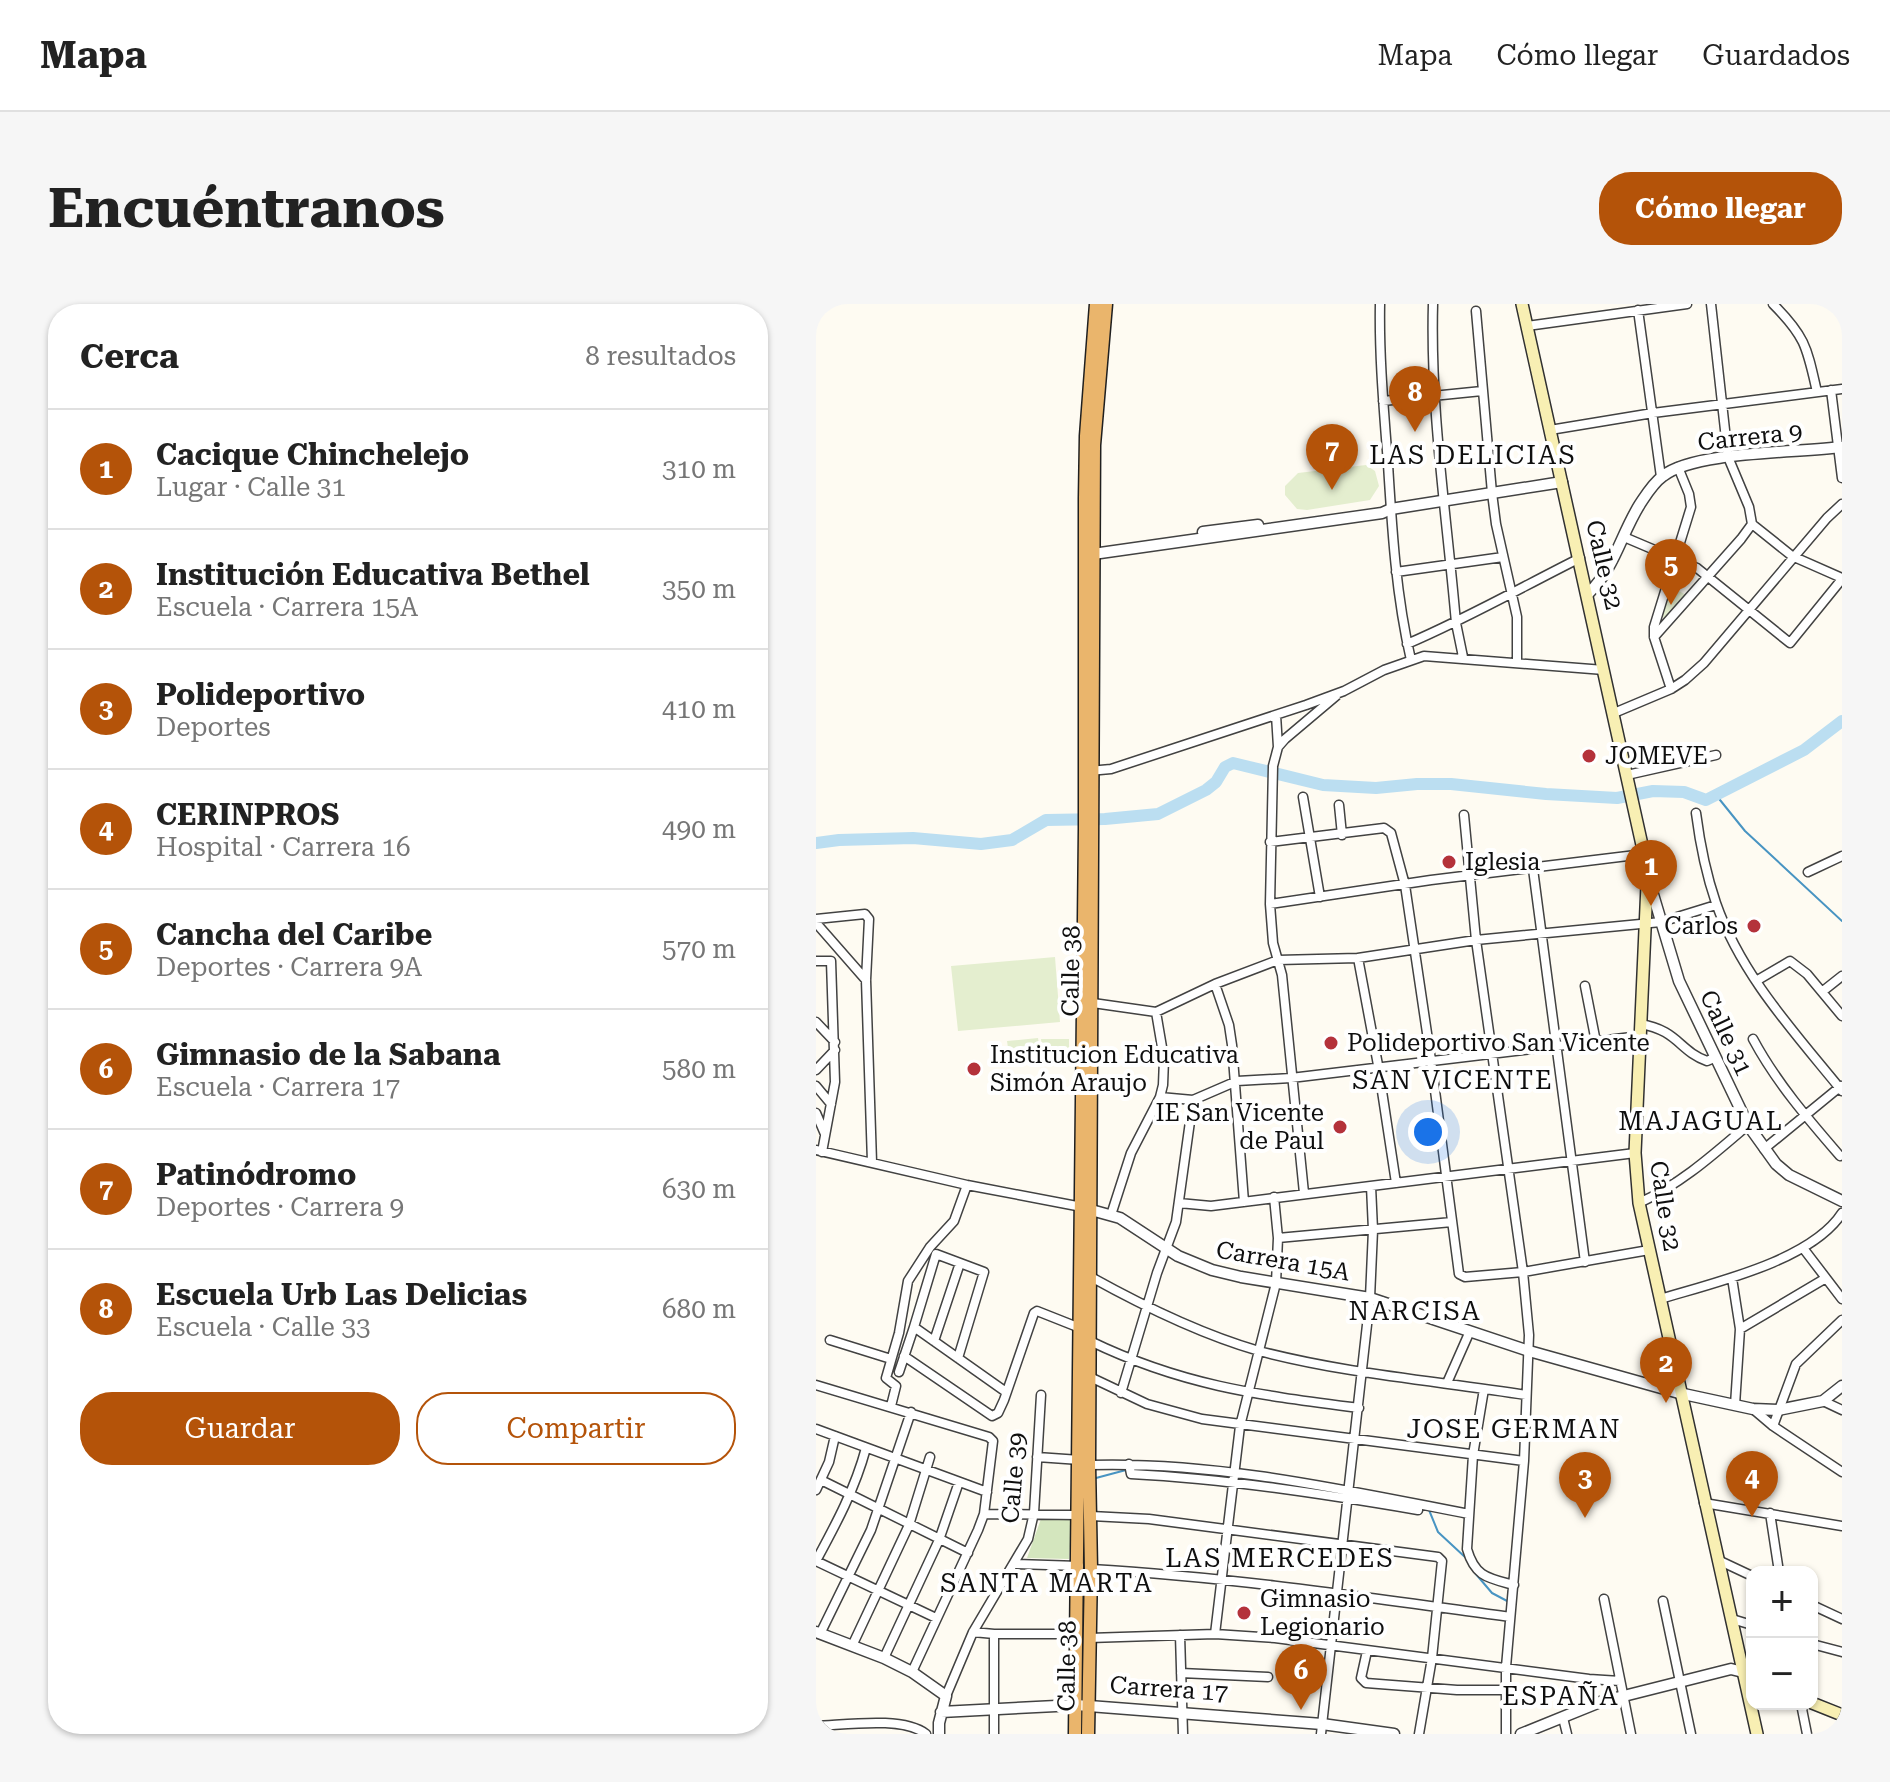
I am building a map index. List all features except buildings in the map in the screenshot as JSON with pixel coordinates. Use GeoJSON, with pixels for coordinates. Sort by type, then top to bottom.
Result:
{"type":"FeatureCollection","features":[{"type":"Feature","properties":{"kind":"highway","name":"Calle 38"},"geometry":{"type":"LineString","coordinates":[[1090,551],[1086,436],[1096,304]]}},
{"type":"Feature","properties":{"kind":"highway","name":"Calle 38"},"geometry":{"type":"LineString","coordinates":[[1084,1462],[1090,1377],[1091,1277],[1087,1208],[1090,551],[1094,445],[1106,304]]}},
{"type":"Feature","properties":{"kind":"highway","name":"Calle 38"},"geometry":{"type":"LineString","coordinates":[[1088,1734],[1082,1705],[1085,1515],[1080,1328],[1093,1003],[1090,829]]}},
{"type":"Feature","properties":{"kind":"highway","name":"Calle 38"},"geometry":{"type":"LineString","coordinates":[[1075,1734],[1082,1705]]}},
{"type":"Feature","properties":{"kind":"main road","name":"Calle 32"},"geometry":{"type":"LineString","coordinates":[[1522,304],[1644,854],[1647,885],[1635,1153],[1639,1203],[1704,1503],[1746,1667]]}},
{"type":"Feature","properties":{"kind":"main road"},"geometry":{"type":"LineString","coordinates":[[1818,1705],[1842,1715]]}},
{"type":"Feature","properties":{"kind":"main road","name":"Calle 32"},"geometry":{"type":"LineString","coordinates":[[1753,1710],[1757,1734]]}},
{"type":"Feature","properties":{"kind":"street"},"geometry":{"type":"LineString","coordinates":[[1380,304],[1383,401],[1396,572],[1411,660]]}},
{"type":"Feature","properties":{"kind":"street"},"geometry":{"type":"LineString","coordinates":[[1433,304],[1432,341],[1444,500],[1456,623],[1463,657]]}},
{"type":"Feature","properties":{"kind":"street"},"geometry":{"type":"LineString","coordinates":[[1527,326],[1624,308],[1638,310],[1687,304]]}},
{"type":"Feature","properties":{"kind":"street"},"geometry":{"type":"LineString","coordinates":[[1624,537],[1709,575],[1790,643],[1842,579],[1792,556],[1752,524],[1749,507],[1728,457],[1711,304]]}},
{"type":"Feature","properties":{"kind":"street"},"geometry":{"type":"LineString","coordinates":[[1773,304],[1801,334],[1815,392]]}},
{"type":"Feature","properties":{"kind":"street"},"geometry":{"type":"LineString","coordinates":[[1638,310],[1661,477]]}},
{"type":"Feature","properties":{"kind":"street"},"geometry":{"type":"LineString","coordinates":[[1476,311],[1492,493],[1517,617],[1517,662]]}},
{"type":"Feature","properties":{"kind":"street"},"geometry":{"type":"LineString","coordinates":[[1550,430],[1653,413],[1842,389]]}},
{"type":"Feature","properties":{"kind":"street"},"geometry":{"type":"LineString","coordinates":[[1831,390],[1842,478]]}},
{"type":"Feature","properties":{"kind":"street"},"geometry":{"type":"LineString","coordinates":[[1383,401],[1482,391]]}},
{"type":"Feature","properties":{"kind":"street","name":"Carrera 9"},"geometry":{"type":"LineString","coordinates":[[1588,594],[1607,573],[1636,510],[1661,477],[1678,467],[1710,458],[1840,448]]}},
{"type":"Feature","properties":{"kind":"street"},"geometry":{"type":"LineString","coordinates":[[1671,689],[1654,637],[1656,615],[1691,507],[1678,467]]}},
{"type":"Feature","properties":{"kind":"street"},"geometry":{"type":"LineString","coordinates":[[1090,551],[1382,513],[1391,509],[1562,482]]}},
{"type":"Feature","properties":{"kind":"street"},"geometry":{"type":"LineString","coordinates":[[1614,713],[1671,689],[1704,663],[1792,556],[1841,505]]}},
{"type":"Feature","properties":{"kind":"street"},"geometry":{"type":"LineString","coordinates":[[1654,637],[1752,524]]}},
{"type":"Feature","properties":{"kind":"street"},"geometry":{"type":"LineString","coordinates":[[1396,572],[1503,557]]}},
{"type":"Feature","properties":{"kind":"street"},"geometry":{"type":"LineString","coordinates":[[1407,644],[1456,623],[1580,558]]}},
{"type":"Feature","properties":{"kind":"street"},"geometry":{"type":"LineString","coordinates":[[1089,771],[1111,769],[1276,715],[1344,691],[1384,670],[1424,656],[1604,670]]}},
{"type":"Feature","properties":{"kind":"street"},"geometry":{"type":"LineString","coordinates":[[1278,747],[1314,713],[1344,691]]}},
{"type":"Feature","properties":{"kind":"street"},"geometry":{"type":"LineString","coordinates":[[1276,715],[1278,747],[1272,781],[1270,904],[1273,943],[1282,975],[1304,1193]]}},
{"type":"Feature","properties":{"kind":"street"},"geometry":{"type":"LineString","coordinates":[[1628,781],[1716,755]]}},
{"type":"Feature","properties":{"kind":"street"},"geometry":{"type":"LineString","coordinates":[[1303,797],[1320,897]]}},
{"type":"Feature","properties":{"kind":"street"},"geometry":{"type":"LineString","coordinates":[[1339,805],[1342,835]]}},
{"type":"Feature","properties":{"kind":"street"},"geometry":{"type":"LineString","coordinates":[[1696,813],[1704,862],[1716,905],[1736,947],[1756,981],[1841,1088],[1764,1149]]}},
{"type":"Feature","properties":{"kind":"street"},"geometry":{"type":"LineString","coordinates":[[1464,815],[1476,940],[1523,1272],[1529,1351],[1524,1461],[1506,1667],[1506,1734]]}},
{"type":"Feature","properties":{"kind":"street"},"geometry":{"type":"LineString","coordinates":[[1270,842],[1388,830],[1405,885],[1461,1277],[1523,1272],[1649,1250]]}},
{"type":"Feature","properties":{"kind":"street"},"geometry":{"type":"LineString","coordinates":[[1270,904],[1644,854]]}},
{"type":"Feature","properties":{"kind":"street"},"geometry":{"type":"LineString","coordinates":[[1808,872],[1842,856]]}},
{"type":"Feature","properties":{"kind":"street"},"geometry":{"type":"LineString","coordinates":[[1533,869],[1585,1262]]}},
{"type":"Feature","properties":{"kind":"street","name":"Calle 31"},"geometry":{"type":"LineString","coordinates":[[1647,885],[1652,891],[1679,981],[1748,1125],[1764,1149],[1789,1175],[1842,1201]]}},
{"type":"Feature","properties":{"kind":"street"},"geometry":{"type":"LineString","coordinates":[[1093,1003],[1156,1012],[1215,984],[1278,960],[1358,958],[1476,940],[1661,922],[1716,905]]}},
{"type":"Feature","properties":{"kind":"street"},"geometry":{"type":"LineString","coordinates":[[816,921],[868,916],[866,980],[872,1162]]}},
{"type":"Feature","properties":{"kind":"street"},"geometry":{"type":"LineString","coordinates":[[816,921],[866,980]]}},
{"type":"Feature","properties":{"kind":"street"},"geometry":{"type":"LineString","coordinates":[[1358,958],[1396,1183]]}},
{"type":"Feature","properties":{"kind":"street"},"geometry":{"type":"LineString","coordinates":[[816,961],[831,961],[835,1046],[835,1082],[819,1151],[967,1185],[1087,1208]]}},
{"type":"Feature","properties":{"kind":"street"},"geometry":{"type":"LineString","coordinates":[[1756,981],[1790,961],[1807,974],[1842,1016]]}},
{"type":"Feature","properties":{"kind":"street"},"geometry":{"type":"LineString","coordinates":[[1823,991],[1842,976]]}},
{"type":"Feature","properties":{"kind":"street"},"geometry":{"type":"LineString","coordinates":[[1215,984],[1229,1025],[1237,1081],[1244,1202]]}},
{"type":"Feature","properties":{"kind":"street"},"geometry":{"type":"LineString","coordinates":[[1585,986],[1596,1042]]}},
{"type":"Feature","properties":{"kind":"street"},"geometry":{"type":"LineString","coordinates":[[1111,1215],[1131,1153],[1160,1097],[1165,1073],[1156,1012]]}},
{"type":"Feature","properties":{"kind":"street"},"geometry":{"type":"LineString","coordinates":[[816,1022],[835,1046]]}},
{"type":"Feature","properties":{"kind":"street"},"geometry":{"type":"LineString","coordinates":[[1160,1097],[1193,1100],[1237,1081],[1291,1078],[1378,1065],[1596,1042],[1640,1030],[1668,1031],[1699,1058],[1707,1061],[1714,1058]]}},
{"type":"Feature","properties":{"kind":"street"},"geometry":{"type":"LineString","coordinates":[[1753,1039],[1767,1066],[1840,1156]]}},
{"type":"Feature","properties":{"kind":"street"},"geometry":{"type":"LineString","coordinates":[[816,1070],[835,1046]]}},
{"type":"Feature","properties":{"kind":"street"},"geometry":{"type":"LineString","coordinates":[[816,1086],[831,1104]]}},
{"type":"Feature","properties":{"kind":"street"},"geometry":{"type":"LineString","coordinates":[[1121,1393],[1179,1203],[1193,1100]]}},
{"type":"Feature","properties":{"kind":"street"},"geometry":{"type":"LineString","coordinates":[[816,1113],[825,1135]]}},
{"type":"Feature","properties":{"kind":"street"},"geometry":{"type":"LineString","coordinates":[[1639,1203],[1664,1192],[1748,1125]]}},
{"type":"Feature","properties":{"kind":"street"},"geometry":{"type":"LineString","coordinates":[[1179,1203],[1211,1206],[1635,1153]]}},
{"type":"Feature","properties":{"kind":"street"},"geometry":{"type":"LineString","coordinates":[[891,1406],[896,1386],[886,1378],[908,1281],[930,1247],[954,1221],[967,1185]]}},
{"type":"Feature","properties":{"kind":"street"},"geometry":{"type":"LineString","coordinates":[[1321,1729],[1370,1298],[1371,1186]]}},
{"type":"Feature","properties":{"kind":"street"},"geometry":{"type":"LineString","coordinates":[[1215,1634],[1240,1426],[1276,1283],[1278,1238],[1274,1197]]}},
{"type":"Feature","properties":{"kind":"street","name":"Carrera 15A"},"geometry":{"type":"LineString","coordinates":[[1087,1208],[1111,1215],[1166,1249],[1212,1270],[1370,1298],[1529,1351],[1679,1393],[1753,1409],[1778,1410],[1823,1401]]}},
{"type":"Feature","properties":{"kind":"street"},"geometry":{"type":"LineString","coordinates":[[1660,1299],[1732,1278],[1803,1248],[1830,1229],[1842,1213]]}},
{"type":"Feature","properties":{"kind":"street"},"geometry":{"type":"LineString","coordinates":[[1278,1238],[1452,1222]]}},
{"type":"Feature","properties":{"kind":"street"},"geometry":{"type":"LineString","coordinates":[[1803,1248],[1842,1299]]}},
{"type":"Feature","properties":{"kind":"street"},"geometry":{"type":"LineString","coordinates":[[899,1372],[934,1256],[939,1254],[986,1274],[958,1358]]}},
{"type":"Feature","properties":{"kind":"street"},"geometry":{"type":"LineString","coordinates":[[934,1341],[960,1263]]}},
{"type":"Feature","properties":{"kind":"street"},"geometry":{"type":"LineString","coordinates":[[1091,1277],[1147,1308],[1219,1338],[1260,1351],[1362,1373],[1526,1395]]}},
{"type":"Feature","properties":{"kind":"street"},"geometry":{"type":"LineString","coordinates":[[1732,1278],[1740,1329],[1735,1405]]}},
{"type":"Feature","properties":{"kind":"street"},"geometry":{"type":"LineString","coordinates":[[1740,1329],[1826,1278]]}},
{"type":"Feature","properties":{"kind":"street"},"geometry":{"type":"LineString","coordinates":[[904,1356],[992,1416],[998,1413],[1035,1311],[1080,1328]]}},
{"type":"Feature","properties":{"kind":"street"},"geometry":{"type":"LineString","coordinates":[[1773,1426],[1796,1364],[1842,1320]]}},
{"type":"Feature","properties":{"kind":"street"},"geometry":{"type":"LineString","coordinates":[[914,1327],[1006,1392]]}},
{"type":"Feature","properties":{"kind":"street"},"geometry":{"type":"LineString","coordinates":[[1447,1383],[1470,1331]]}},
{"type":"Feature","properties":{"kind":"street"},"geometry":{"type":"LineString","coordinates":[[830,1340],[891,1359]]}},
{"type":"Feature","properties":{"kind":"street"},"geometry":{"type":"LineString","coordinates":[[1090,1341],[1131,1361],[1184,1379],[1248,1393],[1359,1408]]}},
{"type":"Feature","properties":{"kind":"street"},"geometry":{"type":"LineString","coordinates":[[1090,1377],[1121,1393],[1173,1412],[1240,1426],[1524,1461]]}},
{"type":"Feature","properties":{"kind":"street"},"geometry":{"type":"LineString","coordinates":[[816,1385],[911,1412],[989,1437],[993,1441],[984,1514],[912,1672]]}},
{"type":"Feature","properties":{"kind":"street"},"geometry":{"type":"LineString","coordinates":[[1842,1386],[1823,1401],[1842,1410]]}},
{"type":"Feature","properties":{"kind":"street"},"geometry":{"type":"LineString","coordinates":[[1484,1389],[1473,1455],[1467,1549],[1479,1573],[1514,1585]]}},
{"type":"Feature","properties":{"kind":"street","name":"Calle 39"},"geometry":{"type":"LineString","coordinates":[[939,1734],[946,1696],[973,1632],[1028,1539],[1034,1513],[1041,1395]]}},
{"type":"Feature","properties":{"kind":"street","name":"Carrera 15A"},"geometry":{"type":"LineString","coordinates":[[1753,1409],[1842,1472]]}},
{"type":"Feature","properties":{"kind":"street"},"geometry":{"type":"LineString","coordinates":[[911,1412],[879,1509],[849,1576],[818,1633],[884,1658],[912,1672],[946,1696]]}},
{"type":"Feature","properties":{"kind":"street"},"geometry":{"type":"LineString","coordinates":[[816,1429],[987,1492]]}},
{"type":"Feature","properties":{"kind":"street"},"geometry":{"type":"LineString","coordinates":[[816,1490],[829,1462],[835,1436]]}},
{"type":"Feature","properties":{"kind":"street"},"geometry":{"type":"LineString","coordinates":[[866,1448],[851,1494],[816,1561],[936,1618]]}},
{"type":"Feature","properties":{"kind":"street"},"geometry":{"type":"LineString","coordinates":[[852,1646],[909,1525],[930,1457]]}},
{"type":"Feature","properties":{"kind":"street"},"geometry":{"type":"LineString","coordinates":[[1037,1457],[1232,1478],[1469,1514]]}},
{"type":"Feature","properties":{"kind":"street"},"geometry":{"type":"LineString","coordinates":[[821,1480],[968,1553]]}},
{"type":"Feature","properties":{"kind":"street"},"geometry":{"type":"LineString","coordinates":[[884,1658],[939,1540],[959,1482]]}},
{"type":"Feature","properties":{"kind":"street"},"geometry":{"type":"LineString","coordinates":[[1347,1494],[1418,1510]]}},
{"type":"Feature","properties":{"kind":"street"},"geometry":{"type":"LineString","coordinates":[[1704,1503],[1842,1526]]}},
{"type":"Feature","properties":{"kind":"street"},"geometry":{"type":"LineString","coordinates":[[984,1514],[1034,1513],[1149,1519],[1342,1543],[1441,1559],[1432,1658],[1419,1734]]}},
{"type":"Feature","properties":{"kind":"street"},"geometry":{"type":"LineString","coordinates":[[1770,1513],[1778,1566]]}},
{"type":"Feature","properties":{"kind":"street"},"geometry":{"type":"LineString","coordinates":[[1717,1559],[1746,1573]]}},
{"type":"Feature","properties":{"kind":"street"},"geometry":{"type":"LineString","coordinates":[[1016,1564],[1221,1581],[1510,1617]]}},
{"type":"Feature","properties":{"kind":"street"},"geometry":{"type":"LineString","coordinates":[[1604,1599],[1631,1734]]}},
{"type":"Feature","properties":{"kind":"street"},"geometry":{"type":"LineString","coordinates":[[1663,1601],[1691,1734]]}},
{"type":"Feature","properties":{"kind":"street"},"geometry":{"type":"LineString","coordinates":[[1818,1608],[1842,1619]]}},
{"type":"Feature","properties":{"kind":"street"},"geometry":{"type":"LineString","coordinates":[[1732,1619],[1746,1623]]}},
{"type":"Feature","properties":{"kind":"street"},"geometry":{"type":"LineString","coordinates":[[973,1632],[1083,1636],[1215,1634],[1275,1638],[1620,1681]]}},
{"type":"Feature","properties":{"kind":"street"},"geometry":{"type":"LineString","coordinates":[[994,1634],[994,1734]]}},
{"type":"Feature","properties":{"kind":"street"},"geometry":{"type":"LineString","coordinates":[[1180,1635],[1183,1734]]}},
{"type":"Feature","properties":{"kind":"street"},"geometry":{"type":"LineString","coordinates":[[1818,1646],[1842,1652]]}},
{"type":"Feature","properties":{"kind":"street"},"geometry":{"type":"LineString","coordinates":[[1367,1651],[1363,1681],[1427,1688],[1505,1690]]}},
{"type":"Feature","properties":{"kind":"street"},"geometry":{"type":"LineString","coordinates":[[1521,1734],[1623,1696],[1678,1681],[1731,1669],[1746,1673]]}},
{"type":"Feature","properties":{"kind":"street"},"geometry":{"type":"LineString","coordinates":[[1181,1673],[1268,1677]]}},
{"type":"Feature","properties":{"kind":"street","name":"Carrera 17"},"geometry":{"type":"LineString","coordinates":[[941,1712],[1082,1705],[1182,1711],[1321,1729],[1394,1734]]}},
{"type":"Feature","properties":{"kind":"street"},"geometry":{"type":"LineString","coordinates":[[1802,1710],[1807,1734]]}},
{"type":"Feature","properties":{"kind":"street"},"geometry":{"type":"LineString","coordinates":[[1563,1718],[1567,1734]]}},
{"type":"Feature","properties":{"kind":"street"},"geometry":{"type":"LineString","coordinates":[[816,1726],[902,1725],[915,1726],[926,1734]]}},
{"type":"Feature","properties":{"kind":"green space"},"geometry":{"type":"Polygon","coordinates":[[[1366,465],[1375,471],[1379,486],[1370,500],[1307,510],[1297,509],[1285,495],[1285,486],[1298,473],[1366,465]]]}},
{"type":"Feature","properties":{"kind":"green space"},"geometry":{"type":"Polygon","coordinates":[[[1670,586],[1686,595],[1668,620],[1659,615],[1670,586]]]}},
{"type":"Feature","properties":{"kind":"green space"},"geometry":{"type":"Polygon","coordinates":[[[1055,957],[1060,1022],[958,1031],[951,966],[1055,957]]]}},
{"type":"Feature","properties":{"kind":"green space"},"geometry":{"type":"Polygon","coordinates":[[[1038,1038],[1041,1057],[1010,1061],[1007,1041],[1038,1038]]]}},
{"type":"Feature","properties":{"kind":"green space"},"geometry":{"type":"Polygon","coordinates":[[[1041,1039],[1069,1039],[1069,1055],[1043,1056],[1041,1039]]]}},
{"type":"Feature","properties":{"kind":"green space"},"geometry":{"type":"Polygon","coordinates":[[[1042,1516],[1072,1520],[1069,1559],[1027,1558],[1042,1516]]]}},
{"type":"Feature","properties":{"kind":"waterway"},"geometry":{"type":"LineString","coordinates":[[816,843],[913,838],[981,844],[1012,840],[1046,820],[1158,814],[1206,790],[1216,782],[1225,767],[1233,763],[1323,785],[1376,788],[1451,784],[1617,798],[1653,791],[1684,792],[1706,800],[1804,750],[1842,721]]}},
{"type":"Feature","properties":{"kind":"waterway"},"geometry":{"type":"LineString","coordinates":[[1716,795],[1745,831],[1842,921]]}},
{"type":"Feature","properties":{"kind":"waterway"},"geometry":{"type":"LineString","coordinates":[[1096,1478],[1126,1470]]}},
{"type":"Feature","properties":{"kind":"waterway"},"geometry":{"type":"LineString","coordinates":[[1166,1472],[1229,1477]]}},
{"type":"Feature","properties":{"kind":"waterway"},"geometry":{"type":"LineString","coordinates":[[1240,1479],[1264,1482]]}},
{"type":"Feature","properties":{"kind":"waterway"},"geometry":{"type":"LineString","coordinates":[[1429,1510],[1438,1532],[1466,1558]]}},
{"type":"Feature","properties":{"kind":"waterway"},"geometry":{"type":"LineString","coordinates":[[1475,1573],[1492,1593],[1509,1602]]}},
{"type":"Feature","properties":{"kind":"place","name":"Escuela Urb Las Delicias"},"geometry":{"type":"Point","coordinates":[1415,432]}},
{"type":"Feature","properties":{"kind":"place","name":"Patinódromo"},"geometry":{"type":"Point","coordinates":[1332,490]}},
{"type":"Feature","properties":{"kind":"place","name":"Cancha del Caribe"},"geometry":{"type":"Point","coordinates":[1671,605]}},
{"type":"Feature","properties":{"kind":"place","name":"JOMEVE"},"geometry":{"type":"Point","coordinates":[1589,756]}},
{"type":"Feature","properties":{"kind":"place","name":"Iglesia"},"geometry":{"type":"Point","coordinates":[1449,862]}},
{"type":"Feature","properties":{"kind":"place","name":"Cacique Chinchelejo"},"geometry":{"type":"Point","coordinates":[1651,906]}},
{"type":"Feature","properties":{"kind":"place","name":"Carlos"},"geometry":{"type":"Point","coordinates":[1754,926]}},
{"type":"Feature","properties":{"kind":"place","name":"Polideportivo San Vicente"},"geometry":{"type":"Point","coordinates":[1331,1043]}},
{"type":"Feature","properties":{"kind":"place","name":"Institucion Educativa Simón Araujo"},"geometry":{"type":"Point","coordinates":[974,1069]}},
{"type":"Feature","properties":{"kind":"place","name":"IE San Vicente de Paul"},"geometry":{"type":"Point","coordinates":[1340,1127]}},
{"type":"Feature","properties":{"kind":"place","name":"Institución Educativa Bethel"},"geometry":{"type":"Point","coordinates":[1666,1403]}},
{"type":"Feature","properties":{"kind":"place","name":"CERINPROS"},"geometry":{"type":"Point","coordinates":[1752,1517]}},
{"type":"Feature","properties":{"kind":"place","name":"Polideportivo"},"geometry":{"type":"Point","coordinates":[1585,1518]}},
{"type":"Feature","properties":{"kind":"place","name":"Gimnasio Legionario"},"geometry":{"type":"Point","coordinates":[1244,1613]}},
{"type":"Feature","properties":{"kind":"place","name":"Gimnasio de la Sabana"},"geometry":{"type":"Point","coordinates":[1301,1710]}},
{"type":"Feature","properties":{"kind":"district","name":"LAS DELICIAS"},"geometry":{"type":"Point","coordinates":[1473,455]}},
{"type":"Feature","properties":{"kind":"district","name":"SAN VICENTE"},"geometry":{"type":"Point","coordinates":[1453,1080]}},
{"type":"Feature","properties":{"kind":"district","name":"MAJAGUAL"},"geometry":{"type":"Point","coordinates":[1701,1121]}},
{"type":"Feature","properties":{"kind":"district","name":"NARCISA"},"geometry":{"type":"Point","coordinates":[1415,1311]}},
{"type":"Feature","properties":{"kind":"district","name":"JOSE GERMAN"},"geometry":{"type":"Point","coordinates":[1514,1429]}},
{"type":"Feature","properties":{"kind":"district","name":"LAS MERCEDES"},"geometry":{"type":"Point","coordinates":[1280,1558]}},
{"type":"Feature","properties":{"kind":"district","name":"SANTA MARTA"},"geometry":{"type":"Point","coordinates":[1047,1583]}},
{"type":"Feature","properties":{"kind":"district","name":"ESPAÑA"},"geometry":{"type":"Point","coordinates":[1561,1696]}}]}
